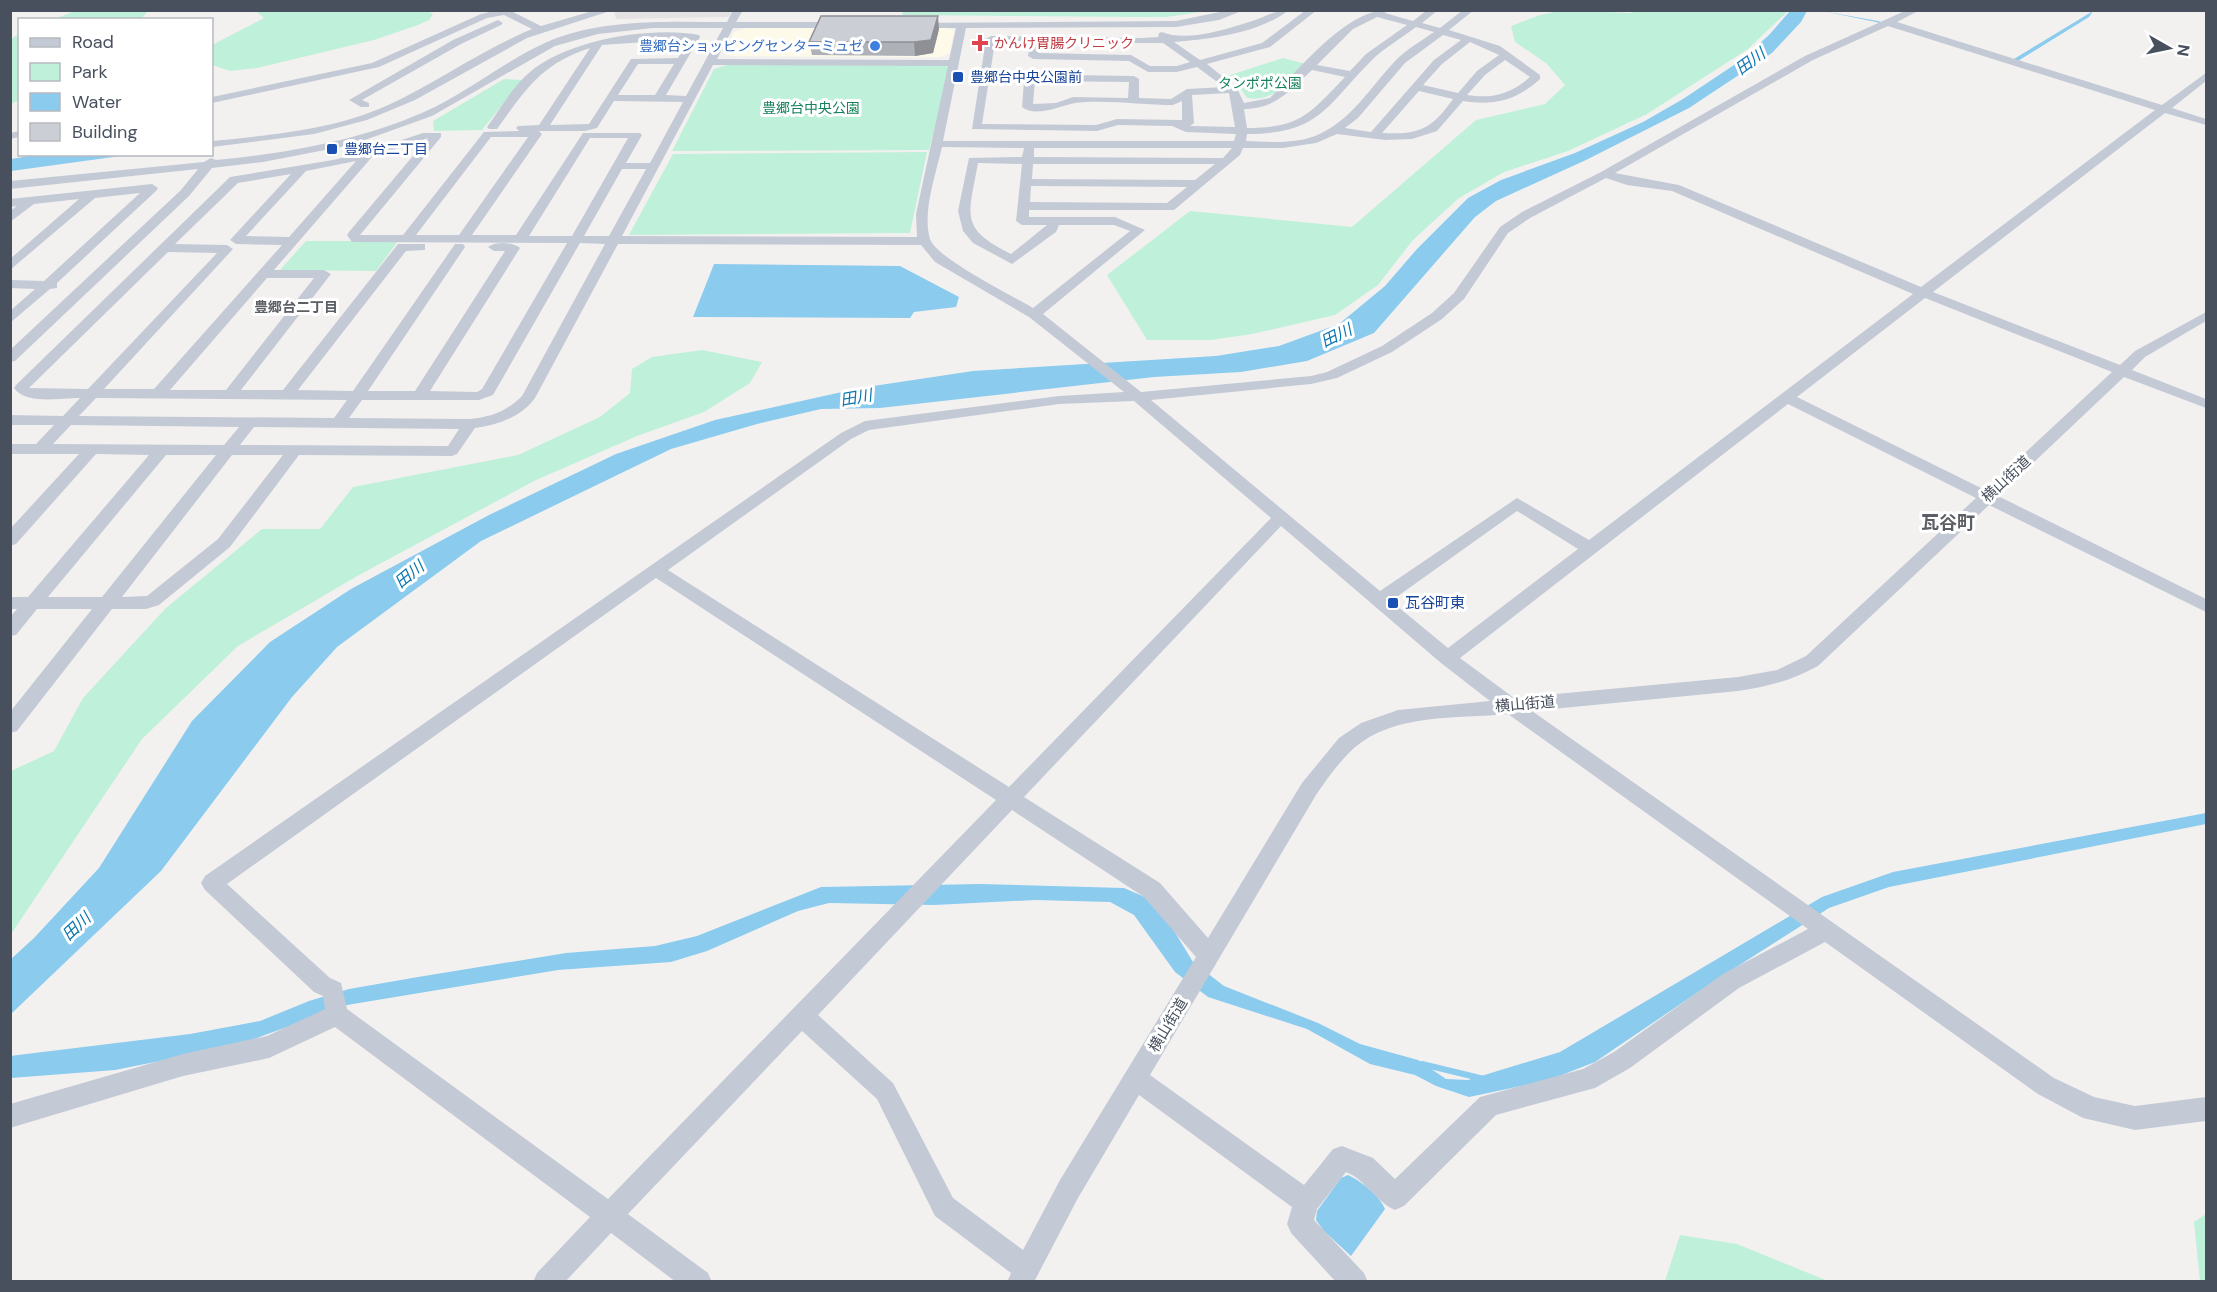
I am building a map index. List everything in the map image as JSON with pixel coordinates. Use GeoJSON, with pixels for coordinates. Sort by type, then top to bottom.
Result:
{"type":"FeatureCollection","features":[{"type":"Feature","properties":{"kind":"street"},"geometry":{"type":"LineString","coordinates":[[899,24],[1160,24],[1201,21],[1240,10]]}},
{"type":"Feature","properties":{"kind":"street"},"geometry":{"type":"LineString","coordinates":[[1285,10],[1267,21],[1234,31],[1164,40],[991,39],[938,144],[922,214],[924,241],[949,265],[1034,314],[1089,355],[1447,658],[2046,1086],[2092,1109],[2135,1118],[2206,1109]]}},
{"type":"Feature","properties":{"kind":"street"},"geometry":{"type":"LineString","coordinates":[[1169,122],[1186,129],[1284,129],[1300,125],[1311,118],[1370,56],[1434,10]]}},
{"type":"Feature","properties":{"kind":"street"},"geometry":{"type":"LineString","coordinates":[[938,144],[1283,145],[1316,140],[1336,130],[1354,116],[1401,61],[1470,10]]}},
{"type":"Feature","properties":{"kind":"street"},"geometry":{"type":"LineString","coordinates":[[699,1281],[337,1016],[333,990],[322,985],[212,883],[846,436],[865,426],[1059,400],[1311,380],[1359,363],[1415,333],[1459,296],[1504,230],[1534,210],[1605,174],[1809,58],[1916,10]]}},
{"type":"Feature","properties":{"kind":"street"},"geometry":{"type":"LineString","coordinates":[[213,100],[375,64],[477,19],[505,11],[540,29]]}},
{"type":"Feature","properties":{"kind":"street"},"geometry":{"type":"LineString","coordinates":[[213,144],[310,132],[381,112],[410,99],[495,49],[540,29],[605,11]]}},
{"type":"Feature","properties":{"kind":"street"},"geometry":{"type":"LineString","coordinates":[[1035,39],[1033,56],[1131,58],[1148,69],[1178,69],[1266,45],[1312,11]]}},
{"type":"Feature","properties":{"kind":"street"},"geometry":{"type":"LineString","coordinates":[[1239,106],[1255,106],[1274,100],[1350,27],[1380,12],[1496,48],[1536,77],[1521,92],[1483,102],[1416,87]]}},
{"type":"Feature","properties":{"kind":"street"},"geometry":{"type":"LineString","coordinates":[[381,112],[354,100],[457,42],[515,17]]}},
{"type":"Feature","properties":{"kind":"street"},"geometry":{"type":"LineString","coordinates":[[10,183],[300,154],[382,133],[444,106],[525,54],[565,39],[612,28],[734,18],[855,24]]}},
{"type":"Feature","properties":{"kind":"street"},"geometry":{"type":"LineString","coordinates":[[10,420],[470,424],[492,422],[515,412],[528,398],[734,18]]}},
{"type":"Feature","properties":{"kind":"street"},"geometry":{"type":"LineString","coordinates":[[962,24],[955,63],[970,84],[976,127],[1097,128],[1117,122],[1188,123],[1187,92]]}},
{"type":"Feature","properties":{"kind":"street"},"geometry":{"type":"LineString","coordinates":[[1024,206],[1170,207],[1226,161],[1241,144],[1239,106],[1233,90],[1219,76],[1164,40],[1160,24]]}},
{"type":"Feature","properties":{"kind":"street"},"geometry":{"type":"LineString","coordinates":[[1889,24],[2206,122]]}},
{"type":"Feature","properties":{"kind":"street"},"geometry":{"type":"LineString","coordinates":[[660,98],[681,61],[694,37],[650,37],[598,44],[555,59],[532,75],[493,127],[585,128],[593,126],[635,61],[681,61]]}},
{"type":"Feature","properties":{"kind":"street"},"geometry":{"type":"LineString","coordinates":[[1374,135],[1438,62],[1468,39]]}},
{"type":"Feature","properties":{"kind":"street"},"geometry":{"type":"LineString","coordinates":[[542,128],[598,44]]}},
{"type":"Feature","properties":{"kind":"street"},"geometry":{"type":"LineString","coordinates":[[495,49],[525,54]]}},
{"type":"Feature","properties":{"kind":"street"},"geometry":{"type":"LineString","coordinates":[[1336,130],[1374,135],[1424,134],[1443,120],[1480,72],[1505,55]]}},
{"type":"Feature","properties":{"kind":"street"},"geometry":{"type":"LineString","coordinates":[[710,62],[955,63]]}},
{"type":"Feature","properties":{"kind":"street"},"geometry":{"type":"LineString","coordinates":[[1309,66],[1352,75]]}},
{"type":"Feature","properties":{"kind":"street"},"geometry":{"type":"LineString","coordinates":[[1447,658],[1921,292],[2206,76]]}},
{"type":"Feature","properties":{"kind":"street"},"geometry":{"type":"LineString","coordinates":[[1030,77],[1027,107],[1058,106],[1073,100],[1173,102],[1187,92],[1233,90]]}},
{"type":"Feature","properties":{"kind":"street"},"geometry":{"type":"LineString","coordinates":[[970,84],[1030,77],[1134,79],[1133,101]]}},
{"type":"Feature","properties":{"kind":"street"},"geometry":{"type":"LineString","coordinates":[[611,99],[690,99]]}},
{"type":"Feature","properties":{"kind":"street"},"geometry":{"type":"LineString","coordinates":[[236,142],[246,129],[311,121],[365,105]]}},
{"type":"Feature","properties":{"kind":"street"},"geometry":{"type":"LineString","coordinates":[[1117,122],[1117,144]]}},
{"type":"Feature","properties":{"kind":"street"},"geometry":{"type":"LineString","coordinates":[[339,422],[536,135],[488,134],[406,239]]}},
{"type":"Feature","properties":{"kind":"street"},"geometry":{"type":"LineString","coordinates":[[420,395],[514,248],[406,239],[356,239],[353,236],[437,135],[427,135],[368,155],[301,170],[234,180],[21,388],[26,393],[479,396],[488,392],[636,135],[587,135],[520,239]]}},
{"type":"Feature","properties":{"kind":"street"},"geometry":{"type":"LineString","coordinates":[[1029,144],[1022,221],[1115,222],[1139,230],[1034,314]]}},
{"type":"Feature","properties":{"kind":"street"},"geometry":{"type":"LineString","coordinates":[[159,393],[368,155]]}},
{"type":"Feature","properties":{"kind":"street"},"geometry":{"type":"LineString","coordinates":[[141,170],[152,156]]}},
{"type":"Feature","properties":{"kind":"street"},"geometry":{"type":"LineString","coordinates":[[1054,222],[1052,229],[1012,260],[984,247],[969,234],[963,223],[973,160],[1226,161]]}},
{"type":"Feature","properties":{"kind":"street"},"geometry":{"type":"LineString","coordinates":[[10,358],[185,193],[210,163]]}},
{"type":"Feature","properties":{"kind":"street"},"geometry":{"type":"LineString","coordinates":[[618,166],[654,166]]}},
{"type":"Feature","properties":{"kind":"street"},"geometry":{"type":"LineString","coordinates":[[292,241],[236,240],[301,170]]}},
{"type":"Feature","properties":{"kind":"street"},"geometry":{"type":"LineString","coordinates":[[1605,174],[1626,181],[1675,188],[1921,292],[2206,404]]}},
{"type":"Feature","properties":{"kind":"street"},"geometry":{"type":"LineString","coordinates":[[1026,182],[1199,184]]}},
{"type":"Feature","properties":{"kind":"street"},"geometry":{"type":"LineString","coordinates":[[10,203],[152,188],[10,319]]}},
{"type":"Feature","properties":{"kind":"street"},"geometry":{"type":"LineString","coordinates":[[10,266],[92,194]]}},
{"type":"Feature","properties":{"kind":"street"},"geometry":{"type":"LineString","coordinates":[[10,218],[32,200]]}},
{"type":"Feature","properties":{"kind":"street"},"geometry":{"type":"LineString","coordinates":[[288,394],[402,247],[520,239],[924,241]]}},
{"type":"Feature","properties":{"kind":"street"},"geometry":{"type":"LineString","coordinates":[[40,449],[228,249],[164,248]]}},
{"type":"Feature","properties":{"kind":"street"},"geometry":{"type":"LineString","coordinates":[[230,394],[324,274],[263,274]]}},
{"type":"Feature","properties":{"kind":"street"},"geometry":{"type":"LineString","coordinates":[[10,284],[126,285]]}},
{"type":"Feature","properties":{"kind":"street","name":"横山街道"},"geometry":{"type":"LineString","coordinates":[[1023,1275],[1070,1189],[1309,789],[1343,743],[1360,730],[1398,717],[1738,684],[1779,678],[1796,671],[1812,661],[2140,354],[2206,316]]}},
{"type":"Feature","properties":{"kind":"street"},"geometry":{"type":"LineString","coordinates":[[1785,397],[2206,606]]}},
{"type":"Feature","properties":{"kind":"street"},"geometry":{"type":"LineString","coordinates":[[10,726],[251,422]]}},
{"type":"Feature","properties":{"kind":"street"},"geometry":{"type":"LineString","coordinates":[[13,452],[40,449],[452,451],[470,424]]}},
{"type":"Feature","properties":{"kind":"street"},"geometry":{"type":"LineString","coordinates":[[10,540],[91,450]]}},
{"type":"Feature","properties":{"kind":"street"},"geometry":{"type":"LineString","coordinates":[[10,630],[161,450]]}},
{"type":"Feature","properties":{"kind":"street"},"geometry":{"type":"LineString","coordinates":[[10,603],[146,603],[165,592],[224,543],[294,451]]}},
{"type":"Feature","properties":{"kind":"street"},"geometry":{"type":"LineString","coordinates":[[1379,602],[1517,503],[1589,548]]}},
{"type":"Feature","properties":{"kind":"street"},"geometry":{"type":"LineString","coordinates":[[546,1281],[1280,518]]}},
{"type":"Feature","properties":{"kind":"street"},"geometry":{"type":"LineString","coordinates":[[656,570],[1152,890],[1210,957]]}},
{"type":"Feature","properties":{"kind":"street"},"geometry":{"type":"LineString","coordinates":[[1355,1281],[1300,1224],[1306,1202],[1342,1158],[1364,1167],[1395,1197],[1489,1105],[1587,1080],[1622,1060],[1731,981],[1827,930]]}},
{"type":"Feature","properties":{"kind":"street"},"geometry":{"type":"LineString","coordinates":[[10,1116],[183,1065],[269,1047],[337,1016]]}},
{"type":"Feature","properties":{"kind":"street"},"geometry":{"type":"LineString","coordinates":[[802,1016],[885,1091],[944,1206],[1023,1275]]}},
{"type":"Feature","properties":{"kind":"street"},"geometry":{"type":"LineString","coordinates":[[1136,1079],[1306,1202]]}},
{"type":"Feature","properties":{"kind":"shaded area"},"geometry":{"type":"Polygon","coordinates":[[[614,10],[732,11],[729,17],[616,19],[614,10]]]}},
{"type":"Feature","properties":{"kind":"shaded area"},"geometry":{"type":"Polygon","coordinates":[[[749,27],[943,27],[954,30],[950,53],[941,57],[733,56],[724,54],[734,32],[749,27]]]}},
{"type":"Feature","properties":{"kind":"green space"},"geometry":{"type":"Polygon","coordinates":[[[77,10],[148,10],[142,18],[57,18],[77,10]]]}},
{"type":"Feature","properties":{"kind":"green space"},"geometry":{"type":"Polygon","coordinates":[[[426,10],[433,14],[429,20],[418,25],[374,40],[257,68],[230,71],[213,65],[213,44],[264,18],[256,11],[426,10]]]}},
{"type":"Feature","properties":{"kind":"green space"},"geometry":{"type":"Polygon","coordinates":[[[903,10],[1207,11],[1166,17],[1139,17],[902,15],[903,10]]]}},
{"type":"Feature","properties":{"kind":"green space"},"geometry":{"type":"Polygon","coordinates":[[[1564,10],[1629,13],[1641,10],[1788,11],[1748,49],[1647,114],[1568,151],[1504,172],[1459,198],[1413,240],[1378,285],[1335,315],[1252,334],[1211,340],[1147,340],[1107,275],[1190,211],[1352,227],[1476,120],[1545,104],[1565,85],[1546,63],[1515,42],[1511,26],[1540,15],[1564,10]]]}},
{"type":"Feature","properties":{"kind":"green space"},"geometry":{"type":"Polygon","coordinates":[[[18,35],[18,100],[11,104],[11,39],[18,35]]]}},
{"type":"Feature","properties":{"kind":"green space","name":"タンポポ公園"},"geometry":{"type":"Polygon","coordinates":[[[1283,58],[1306,64],[1287,84],[1265,97],[1247,98],[1237,83],[1227,76],[1283,58]]]}},
{"type":"Feature","properties":{"kind":"green space","name":"豊郷台中央公園"},"geometry":{"type":"Polygon","coordinates":[[[727,65],[943,65],[951,68],[929,150],[672,151],[714,69],[727,65]]]}},
{"type":"Feature","properties":{"kind":"green space"},"geometry":{"type":"Polygon","coordinates":[[[504,79],[522,80],[482,130],[434,131],[433,121],[504,79]]]}},
{"type":"Feature","properties":{"kind":"green space"},"geometry":{"type":"Polygon","coordinates":[[[927,152],[910,233],[629,235],[673,154],[927,152]]]}},
{"type":"Feature","properties":{"kind":"green space"},"geometry":{"type":"Polygon","coordinates":[[[306,241],[398,241],[376,271],[280,270],[306,241]]]}},
{"type":"Feature","properties":{"kind":"green space"},"geometry":{"type":"Polygon","coordinates":[[[702,350],[762,362],[750,383],[704,412],[637,436],[536,480],[359,575],[238,646],[142,739],[11,934],[11,771],[54,751],[83,698],[166,608],[262,529],[320,529],[353,487],[518,455],[600,417],[630,393],[632,369],[652,357],[702,350]]]}},
{"type":"Feature","properties":{"kind":"green space"},"geometry":{"type":"Polygon","coordinates":[[[2206,1214],[2206,1281],[2200,1281],[2194,1222],[2206,1214]]]}},
{"type":"Feature","properties":{"kind":"green space"},"geometry":{"type":"Polygon","coordinates":[[[1680,1235],[1737,1244],[1828,1281],[1665,1281],[1680,1235]]]}},
{"type":"Feature","properties":{"kind":"water","name":"田川"},"geometry":{"type":"Polygon","coordinates":[[[1790,11],[1807,11],[1801,22],[1772,53],[1689,108],[1586,160],[1496,201],[1475,217],[1374,333],[1307,361],[1241,372],[1154,377],[880,408],[821,409],[757,424],[671,449],[481,541],[337,647],[292,697],[161,871],[11,1014],[11,959],[34,938],[99,868],[192,721],[270,642],[351,589],[489,515],[616,454],[715,420],[860,388],[973,371],[1216,356],[1279,346],[1339,324],[1385,286],[1417,249],[1468,198],[1501,180],[1575,153],[1643,122],[1683,99],[1740,61],[1769,35],[1790,11]]]}},
{"type":"Feature","properties":{"kind":"water"},"geometry":{"type":"Polygon","coordinates":[[[1822,11],[1878,21],[2009,62],[2093,11],[2089,17],[2013,64],[1876,22],[1822,11]]]}},
{"type":"Feature","properties":{"kind":"water"},"geometry":{"type":"Polygon","coordinates":[[[30,156],[121,156],[11,171],[11,159],[30,156]]]}},
{"type":"Feature","properties":{"kind":"water"},"geometry":{"type":"Polygon","coordinates":[[[714,264],[900,266],[959,297],[956,307],[914,312],[910,318],[693,317],[714,264]]]}},
{"type":"Feature","properties":{"kind":"water"},"geometry":{"type":"Polygon","coordinates":[[[2206,813],[2206,824],[1889,887],[1829,908],[1716,980],[1595,1062],[1549,1080],[1469,1097],[1436,1086],[1415,1075],[1370,1064],[1307,1029],[1208,997],[1175,972],[1134,915],[1110,902],[1035,900],[934,905],[829,903],[798,911],[707,951],[671,962],[558,970],[347,1005],[235,1046],[115,1070],[11,1078],[10,1056],[190,1034],[260,1021],[309,1001],[349,989],[418,977],[566,953],[655,946],[697,936],[821,887],[980,884],[1124,888],[1147,898],[1165,916],[1193,962],[1224,986],[1318,1023],[1360,1044],[1418,1060],[1446,1079],[1468,1080],[1560,1052],[1822,897],[1893,872],[2206,813]]]}},
{"type":"Feature","properties":{"kind":"water"},"geometry":{"type":"Polygon","coordinates":[[[1348,1175],[1369,1189],[1385,1209],[1351,1256],[1324,1231],[1316,1220],[1317,1211],[1341,1178],[1348,1175]]]}},
{"type":"Feature","properties":{"kind":"building"},"geometry":{"type":"Polygon","coordinates":[[[821,16],[938,16],[931,40],[809,42],[821,16]]]}},
{"type":"Feature","properties":{"kind":"waterway"},"geometry":{"type":"LineString","coordinates":[[1422,1064],[1484,1079]]}},
{"type":"Feature","properties":{"kind":"place","name":"かんけ胃腸クリニック"},"geometry":{"type":"Point","coordinates":[980,43]}},
{"type":"Feature","properties":{"kind":"place","name":"豊郷台ショッピングセンターミュゼ"},"geometry":{"type":"Point","coordinates":[875,46]}},
{"type":"Feature","properties":{"kind":"place","name":"豊郷台中央公園前"},"geometry":{"type":"Point","coordinates":[958,77]}},
{"type":"Feature","properties":{"kind":"place","name":"豊郷台二丁目"},"geometry":{"type":"Point","coordinates":[332,149]}},
{"type":"Feature","properties":{"kind":"place","name":"瓦谷町東"},"geometry":{"type":"Point","coordinates":[1393,603]}},
{"type":"Feature","properties":{"kind":"district","name":"豊郷台二丁目"},"geometry":{"type":"Point","coordinates":[296,307]}},
{"type":"Feature","properties":{"kind":"district","name":"瓦谷町"},"geometry":{"type":"Point","coordinates":[1948,523]}}]}
